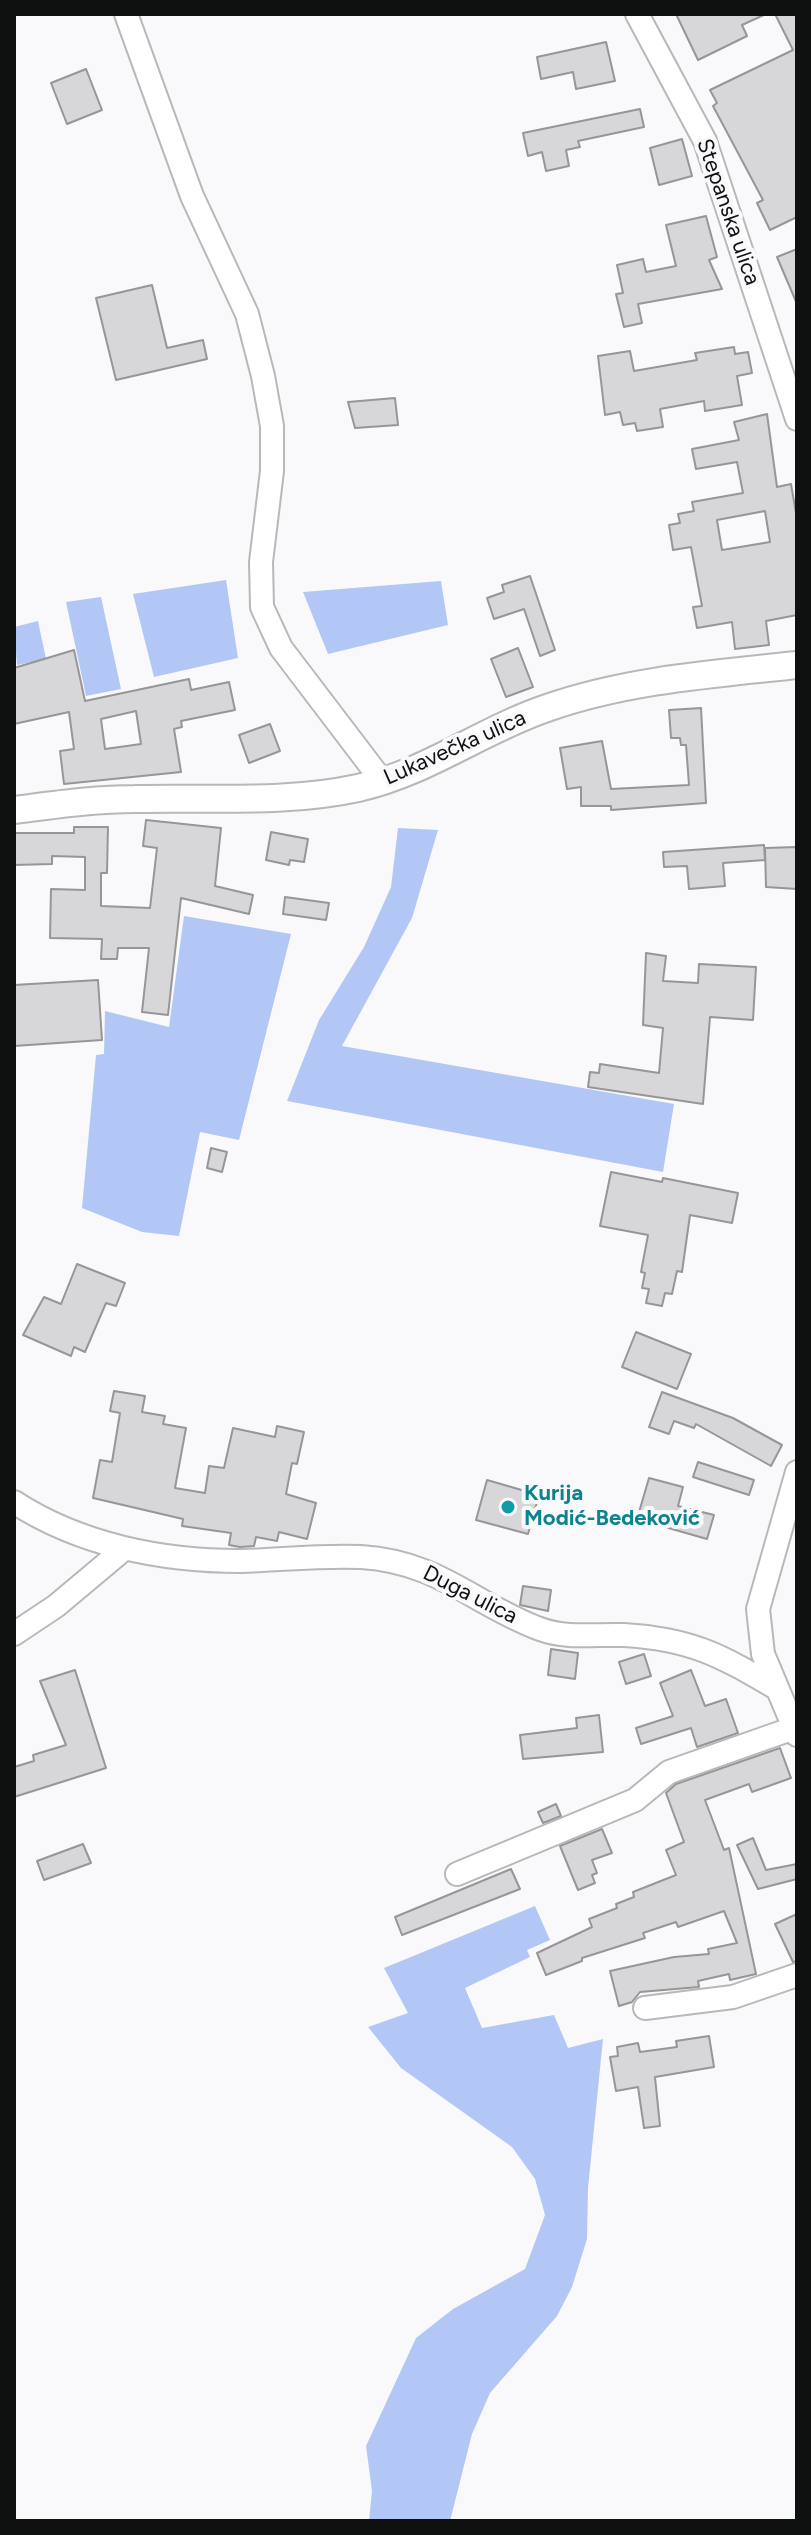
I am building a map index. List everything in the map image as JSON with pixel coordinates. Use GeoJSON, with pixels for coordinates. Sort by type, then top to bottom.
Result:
{"type":"FeatureCollection","features":[{"type":"Feature","properties":{"kind":"street"},"geometry":{"type":"LineString","coordinates":[[126,14],[204,225],[247,314],[263,376],[272,426],[272,471],[265,514],[262,607],[281,648],[383,782]]}},
{"type":"Feature","properties":{"kind":"street","name":"Stepanska ulica"},"geometry":{"type":"LineString","coordinates":[[637,14],[705,141],[795,404]]}},
{"type":"Feature","properties":{"kind":"street","name":"Lukavečka ulica"},"geometry":{"type":"LineString","coordinates":[[14,810],[131,799],[276,799],[383,782],[545,709],[630,686],[797,665]]}},
{"type":"Feature","properties":{"kind":"street"},"geometry":{"type":"LineString","coordinates":[[457,1874],[635,1800],[669,1772],[796,1732],[763,1654],[758,1609],[797,1472]]}},
{"type":"Feature","properties":{"kind":"street","name":"Duga ulica"},"geometry":{"type":"LineString","coordinates":[[14,1502],[39,1519],[124,1549],[169,1557],[225,1560],[362,1557],[402,1563],[441,1576],[542,1630],[569,1636],[622,1635],[695,1645],[719,1654],[776,1688]]}},
{"type":"Feature","properties":{"kind":"street"},"geometry":{"type":"LineString","coordinates":[[14,1634],[56,1606],[124,1549]]}},
{"type":"Feature","properties":{"kind":"street"},"geometry":{"type":"LineString","coordinates":[[645,2008],[733,1997],[797,1975]]}},
{"type":"Feature","properties":{"kind":"shaded area"},"geometry":{"type":"Polygon","coordinates":[[[226,580],[238,658],[154,677],[133,594],[226,580]]]}},
{"type":"Feature","properties":{"kind":"shaded area"},"geometry":{"type":"Polygon","coordinates":[[[441,581],[448,625],[328,654],[303,592],[441,581]]]}},
{"type":"Feature","properties":{"kind":"shaded area"},"geometry":{"type":"Polygon","coordinates":[[[101,597],[121,689],[86,696],[66,602],[101,597]]]}},
{"type":"Feature","properties":{"kind":"shaded area"},"geometry":{"type":"Polygon","coordinates":[[[38,621],[46,659],[17,665],[14,627],[38,621]]]}},
{"type":"Feature","properties":{"kind":"shaded area"},"geometry":{"type":"Polygon","coordinates":[[[398,828],[438,830],[412,918],[342,1046],[674,1104],[663,1172],[287,1101],[319,1020],[364,947],[391,887],[398,828]]]}},
{"type":"Feature","properties":{"kind":"shaded area"},"geometry":{"type":"Polygon","coordinates":[[[184,916],[291,934],[239,1140],[200,1132],[179,1236],[142,1232],[82,1208],[96,1055],[104,1054],[105,1011],[169,1027],[184,916]]]}},
{"type":"Feature","properties":{"kind":"shaded area"},"geometry":{"type":"Polygon","coordinates":[[[535,1906],[550,1940],[527,1950],[530,1957],[465,1988],[482,2028],[554,2015],[568,2048],[603,2039],[588,2188],[587,2239],[572,2287],[557,2316],[490,2393],[472,2434],[450,2521],[369,2521],[372,2491],[366,2446],[416,2338],[453,2309],[525,2269],[545,2215],[535,2179],[512,2147],[401,2068],[368,2027],[408,2013],[384,1968],[535,1906]]]}},
{"type":"Feature","properties":{"kind":"building"},"geometry":{"type":"Polygon","coordinates":[[[676,14],[766,14],[742,25],[747,36],[698,60],[676,14]]]}},
{"type":"Feature","properties":{"kind":"building"},"geometry":{"type":"Polygon","coordinates":[[[775,14],[797,14],[797,217],[770,230],[757,203],[763,200],[713,106],[717,103],[710,90],[793,50],[775,14]]]}},
{"type":"Feature","properties":{"kind":"building"},"geometry":{"type":"Polygon","coordinates":[[[606,42],[615,81],[576,89],[573,72],[541,79],[537,57],[606,42]]]}},
{"type":"Feature","properties":{"kind":"building"},"geometry":{"type":"Polygon","coordinates":[[[86,69],[102,110],[67,124],[51,83],[86,69]]]}},
{"type":"Feature","properties":{"kind":"building"},"geometry":{"type":"Polygon","coordinates":[[[640,109],[644,127],[578,141],[580,147],[566,150],[569,166],[546,171],[542,152],[528,156],[523,133],[640,109]]]}},
{"type":"Feature","properties":{"kind":"building"},"geometry":{"type":"Polygon","coordinates":[[[682,139],[692,176],[659,185],[650,148],[682,139]]]}},
{"type":"Feature","properties":{"kind":"building"},"geometry":{"type":"Polygon","coordinates":[[[706,216],[717,257],[709,260],[722,289],[638,304],[642,323],[624,327],[616,294],[623,293],[617,265],[643,259],[646,272],[676,266],[666,225],[706,216]]]}},
{"type":"Feature","properties":{"kind":"building"},"geometry":{"type":"Polygon","coordinates":[[[797,249],[797,304],[777,257],[797,249]]]}},
{"type":"Feature","properties":{"kind":"building"},"geometry":{"type":"Polygon","coordinates":[[[152,285],[167,348],[203,340],[207,359],[116,380],[96,298],[152,285]]]}},
{"type":"Feature","properties":{"kind":"building"},"geometry":{"type":"Polygon","coordinates":[[[734,347],[735,354],[748,352],[752,373],[737,376],[742,405],[705,411],[704,401],[660,409],[663,427],[637,431],[635,423],[623,425],[620,412],[605,415],[598,356],[630,351],[634,371],[697,360],[695,353],[734,347]]]}},
{"type":"Feature","properties":{"kind":"building"},"geometry":{"type":"Polygon","coordinates":[[[395,398],[398,425],[355,428],[348,402],[395,398]]]}},
{"type":"Feature","properties":{"kind":"building"},"geometry":{"type":"Polygon","coordinates":[[[767,414],[777,487],[791,484],[797,519],[797,615],[766,621],[769,645],[735,649],[732,622],[697,628],[693,607],[702,606],[691,547],[673,550],[669,525],[680,523],[678,514],[694,511],[692,502],[743,493],[737,462],[696,469],[692,449],[739,440],[734,422],[767,414]],[[765,511],[717,520],[722,550],[770,542],[765,511]]]}},
{"type":"Feature","properties":{"kind":"building"},"geometry":{"type":"Polygon","coordinates":[[[530,576],[555,650],[540,656],[524,609],[494,619],[487,598],[504,592],[502,585],[530,576]]]}},
{"type":"Feature","properties":{"kind":"building"},"geometry":{"type":"Polygon","coordinates":[[[518,648],[533,687],[506,697],[491,659],[518,648]]]}},
{"type":"Feature","properties":{"kind":"building"},"geometry":{"type":"Polygon","coordinates":[[[74,650],[85,701],[189,679],[191,690],[229,682],[235,710],[181,721],[182,727],[174,729],[181,772],[64,784],[60,751],[74,749],[69,712],[14,724],[14,668],[74,650]],[[136,711],[101,719],[105,749],[141,744],[136,711]]]}},
{"type":"Feature","properties":{"kind":"building"},"geometry":{"type":"Polygon","coordinates":[[[701,708],[706,803],[611,810],[611,806],[581,806],[581,787],[567,789],[560,748],[602,741],[611,789],[689,785],[686,745],[681,745],[680,738],[671,738],[669,710],[701,708]]]}},
{"type":"Feature","properties":{"kind":"building"},"geometry":{"type":"Polygon","coordinates":[[[270,724],[280,751],[249,763],[239,735],[270,724]]]}},
{"type":"Feature","properties":{"kind":"building"},"geometry":{"type":"Polygon","coordinates":[[[146,820],[221,828],[215,886],[253,895],[249,914],[181,898],[168,1015],[142,1012],[149,948],[118,948],[117,959],[101,959],[102,939],[50,938],[51,889],[85,890],[85,857],[52,856],[52,864],[14,865],[14,833],[74,833],[74,827],[108,827],[107,873],[101,873],[101,906],[150,908],[157,848],[143,846],[146,820]]]}},
{"type":"Feature","properties":{"kind":"building"},"geometry":{"type":"Polygon","coordinates":[[[271,832],[308,839],[304,862],[290,860],[289,865],[266,860],[271,832]]]}},
{"type":"Feature","properties":{"kind":"building"},"geometry":{"type":"Polygon","coordinates":[[[764,845],[765,860],[723,863],[725,886],[689,889],[687,866],[664,867],[663,852],[764,845]]]}},
{"type":"Feature","properties":{"kind":"building"},"geometry":{"type":"Polygon","coordinates":[[[797,847],[797,889],[766,887],[765,848],[797,847]]]}},
{"type":"Feature","properties":{"kind":"building"},"geometry":{"type":"Polygon","coordinates":[[[285,897],[329,903],[326,920],[283,914],[285,897]]]}},
{"type":"Feature","properties":{"kind":"building"},"geometry":{"type":"Polygon","coordinates":[[[646,953],[666,956],[663,981],[698,983],[699,964],[756,967],[753,1020],[710,1017],[703,1104],[588,1087],[590,1072],[599,1073],[600,1064],[659,1073],[663,1028],[643,1025],[646,953]]]}},
{"type":"Feature","properties":{"kind":"building"},"geometry":{"type":"Polygon","coordinates":[[[98,980],[102,1040],[14,1046],[14,985],[98,980]]]}},
{"type":"Feature","properties":{"kind":"building"},"geometry":{"type":"Polygon","coordinates":[[[211,1148],[227,1152],[222,1172],[207,1168],[211,1148]]]}},
{"type":"Feature","properties":{"kind":"building"},"geometry":{"type":"Polygon","coordinates":[[[611,1172],[662,1182],[663,1178],[738,1193],[732,1223],[690,1215],[682,1272],[677,1271],[672,1294],[665,1293],[662,1306],[646,1303],[649,1289],[642,1288],[645,1273],[641,1272],[648,1235],[600,1226],[611,1172]]]}},
{"type":"Feature","properties":{"kind":"building"},"geometry":{"type":"Polygon","coordinates":[[[77,1264],[125,1283],[116,1306],[106,1303],[85,1352],[74,1347],[71,1356],[23,1335],[44,1297],[61,1304],[77,1264]]]}},
{"type":"Feature","properties":{"kind":"building"},"geometry":{"type":"Polygon","coordinates":[[[636,1332],[691,1354],[677,1389],[622,1367],[636,1332]]]}},
{"type":"Feature","properties":{"kind":"building"},"geometry":{"type":"Polygon","coordinates":[[[114,1391],[145,1396],[142,1412],[165,1416],[163,1424],[186,1428],[175,1488],[205,1493],[209,1466],[224,1468],[233,1428],[275,1437],[277,1426],[304,1432],[297,1464],[292,1463],[286,1494],[316,1503],[307,1539],[279,1532],[277,1541],[256,1537],[254,1546],[229,1545],[231,1533],[182,1526],[183,1519],[93,1498],[100,1460],[112,1462],[120,1413],[110,1411],[114,1391]]]}},
{"type":"Feature","properties":{"kind":"building"},"geometry":{"type":"Polygon","coordinates":[[[662,1392],[733,1418],[782,1445],[771,1466],[696,1424],[694,1428],[674,1421],[669,1434],[649,1427],[662,1392]]]}},
{"type":"Feature","properties":{"kind":"building"},"geometry":{"type":"Polygon","coordinates":[[[698,1462],[754,1480],[749,1495],[693,1477],[698,1462]]]}},
{"type":"Feature","properties":{"kind":"building"},"geometry":{"type":"Polygon","coordinates":[[[649,1478],[683,1487],[678,1506],[714,1515],[707,1539],[637,1519],[649,1478]]]}},
{"type":"Feature","properties":{"kind":"building","name":"Kurija Modić-Bedeković"},"geometry":{"type":"Polygon","coordinates":[[[487,1480],[539,1495],[528,1534],[476,1520],[487,1480]]]}},
{"type":"Feature","properties":{"kind":"building"},"geometry":{"type":"Polygon","coordinates":[[[523,1586],[551,1590],[548,1611],[520,1605],[523,1586]]]}},
{"type":"Feature","properties":{"kind":"building"},"geometry":{"type":"Polygon","coordinates":[[[551,1649],[578,1653],[575,1679],[548,1675],[551,1649]]]}},
{"type":"Feature","properties":{"kind":"building"},"geometry":{"type":"Polygon","coordinates":[[[644,1654],[651,1676],[626,1684],[619,1662],[644,1654]]]}},
{"type":"Feature","properties":{"kind":"building"},"geometry":{"type":"Polygon","coordinates":[[[75,1670],[106,1768],[14,1797],[14,1767],[34,1761],[33,1755],[66,1745],[40,1681],[75,1670]]]}},
{"type":"Feature","properties":{"kind":"building"},"geometry":{"type":"Polygon","coordinates":[[[691,1670],[705,1706],[726,1699],[738,1733],[697,1747],[691,1728],[641,1744],[636,1728],[673,1716],[660,1683],[691,1670]]]}},
{"type":"Feature","properties":{"kind":"building"},"geometry":{"type":"Polygon","coordinates":[[[599,1715],[603,1752],[523,1759],[520,1735],[577,1728],[576,1718],[599,1715]]]}},
{"type":"Feature","properties":{"kind":"building"},"geometry":{"type":"Polygon","coordinates":[[[780,1748],[791,1778],[752,1792],[749,1784],[705,1800],[724,1850],[729,1848],[756,1974],[730,1980],[729,1974],[698,1981],[699,1987],[640,1992],[632,2002],[619,2006],[610,1971],[674,1957],[709,1954],[708,1949],[737,1943],[724,1911],[678,1927],[676,1922],[643,1933],[645,1938],[582,1958],[582,1961],[546,1975],[537,1953],[592,1927],[589,1919],[617,1908],[616,1904],[634,1897],[633,1892],[676,1875],[666,1850],[684,1842],[666,1793],[676,1784],[780,1748]]]}},
{"type":"Feature","properties":{"kind":"building"},"geometry":{"type":"Polygon","coordinates":[[[556,1804],[561,1816],[543,1823],[538,1812],[556,1804]]]}},
{"type":"Feature","properties":{"kind":"building"},"geometry":{"type":"Polygon","coordinates":[[[602,1829],[612,1853],[592,1860],[597,1873],[592,1875],[595,1883],[578,1890],[560,1846],[602,1829]]]}},
{"type":"Feature","properties":{"kind":"building"},"geometry":{"type":"Polygon","coordinates":[[[753,1838],[766,1870],[797,1864],[797,1879],[758,1889],[737,1845],[753,1838]]]}},
{"type":"Feature","properties":{"kind":"building"},"geometry":{"type":"Polygon","coordinates":[[[83,1844],[91,1863],[44,1880],[37,1861],[83,1844]]]}},
{"type":"Feature","properties":{"kind":"building"},"geometry":{"type":"Polygon","coordinates":[[[511,1869],[520,1889],[402,1935],[395,1917],[511,1869]]]}},
{"type":"Feature","properties":{"kind":"building"},"geometry":{"type":"Polygon","coordinates":[[[797,1914],[797,1961],[793,1962],[775,1924],[797,1914]]]}},
{"type":"Feature","properties":{"kind":"building"},"geometry":{"type":"Polygon","coordinates":[[[709,2036],[714,2067],[655,2077],[660,2126],[644,2128],[638,2087],[616,2091],[610,2057],[618,2056],[617,2047],[638,2043],[640,2052],[677,2047],[676,2041],[709,2036]]]}},
{"type":"Feature","properties":{"kind":"place","name":"Kurija Modić-Bedeković"},"geometry":{"type":"Point","coordinates":[508,1507]}}]}
